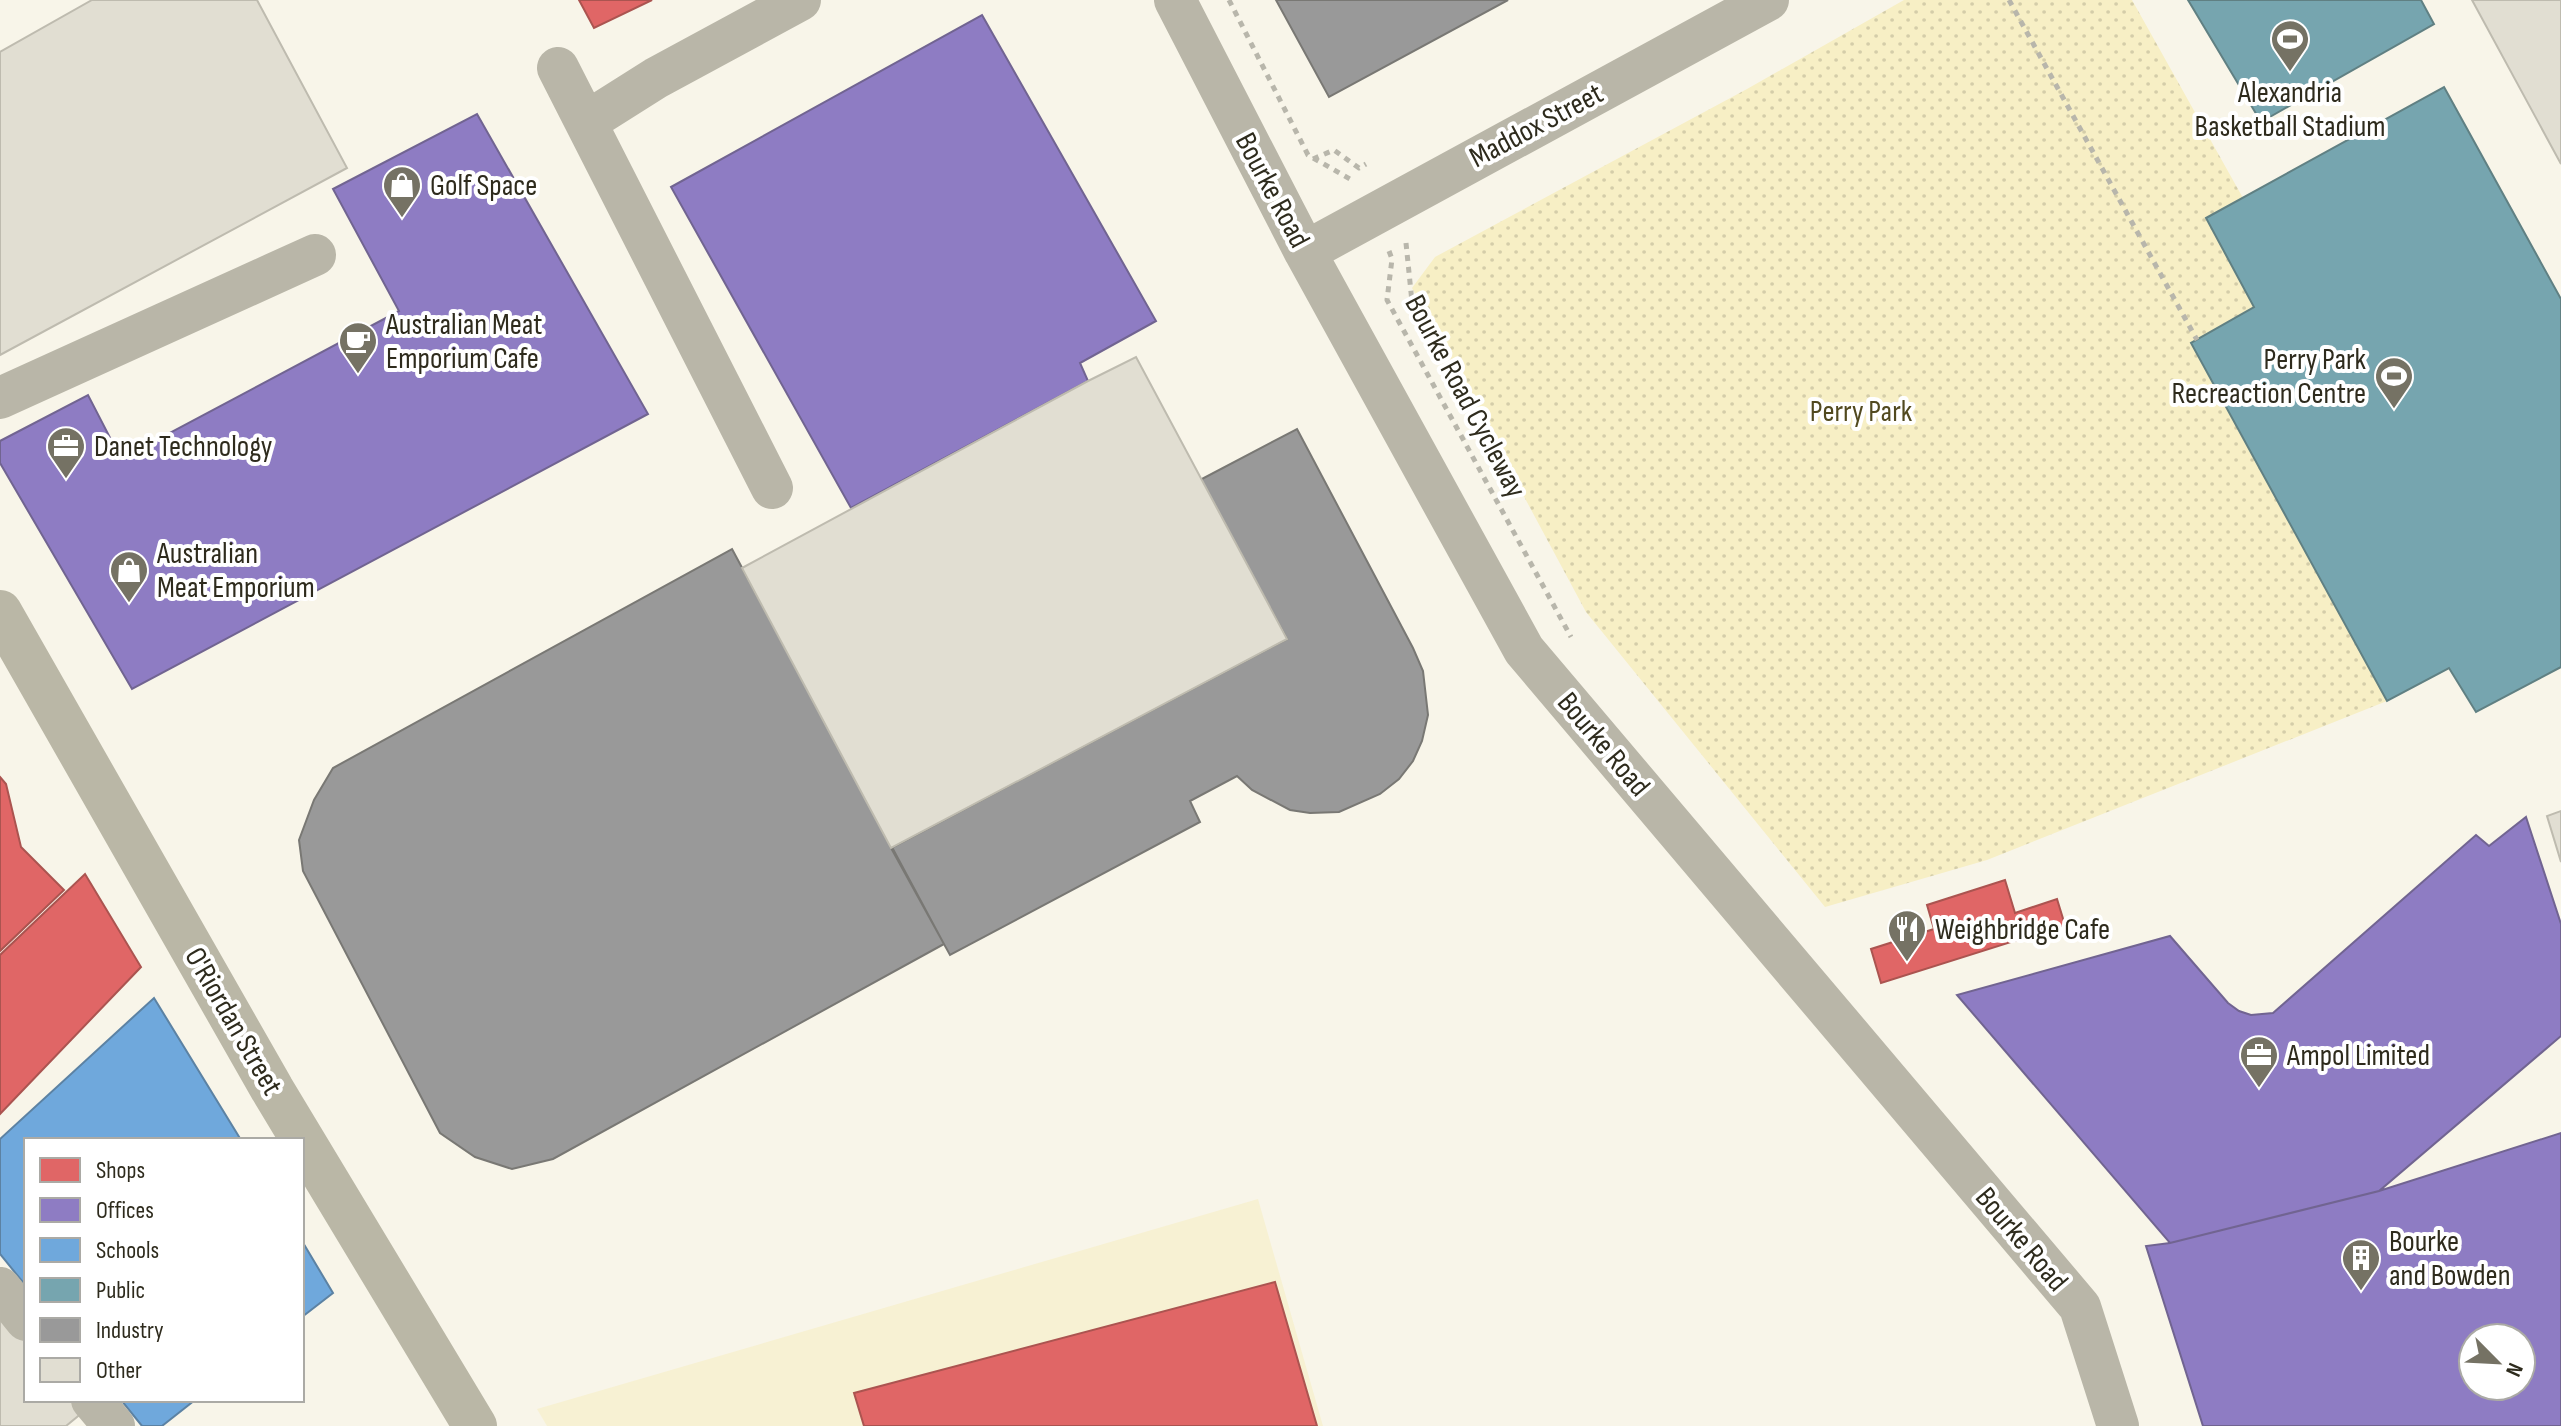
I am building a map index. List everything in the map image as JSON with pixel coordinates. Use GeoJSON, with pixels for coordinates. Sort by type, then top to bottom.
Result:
{"type":"FeatureCollection","features":[{"type":"Feature","properties":{"kind":"main road","name":"O'Riordan Street"},"geometry":{"type":"LineString","coordinates":[[0,612],[302,1138]]}},
{"type":"Feature","properties":{"kind":"main road","name":"O'Riordan Street"},"geometry":{"type":"LineString","coordinates":[[304,1142],[475,1426]]}},
{"type":"Feature","properties":{"kind":"street"},"geometry":{"type":"LineString","coordinates":[[588,125],[599,114],[656,78],[800,0]]}},
{"type":"Feature","properties":{"kind":"street","name":"Bourke Road"},"geometry":{"type":"LineString","coordinates":[[1175,0],[1305,252],[1524,650],[2080,1307],[2118,1426]]}},
{"type":"Feature","properties":{"kind":"street","name":"Maddox Street"},"geometry":{"type":"LineString","coordinates":[[1305,252],[1387,224],[1768,0]]}},
{"type":"Feature","properties":{"kind":"street"},"geometry":{"type":"LineString","coordinates":[[558,68],[772,488]]}},
{"type":"Feature","properties":{"kind":"street"},"geometry":{"type":"LineString","coordinates":[[0,398],[315,255]]}},
{"type":"Feature","properties":{"kind":"street"},"geometry":{"type":"LineString","coordinates":[[0,1288],[24,1318]]}},
{"type":"Feature","properties":{"kind":"street"},"geometry":{"type":"LineString","coordinates":[[94,1402],[114,1426]]}},
{"type":"Feature","properties":{"kind":"path"},"geometry":{"type":"LineString","coordinates":[[1229,0],[1308,155],[1313,159],[1334,150],[1359,168],[1366,164]]}},
{"type":"Feature","properties":{"kind":"path"},"geometry":{"type":"LineString","coordinates":[[2009,0],[2197,340]]}},
{"type":"Feature","properties":{"kind":"path","name":"Bourke Road Cycleway"},"geometry":{"type":"LineString","coordinates":[[1313,159],[1354,181],[1387,224],[1385,240],[1392,259],[1387,300],[1574,643]]}},
{"type":"Feature","properties":{"kind":"path"},"geometry":{"type":"LineString","coordinates":[[1387,224],[1410,259],[1412,302],[1437,347]]}},
{"type":"Feature","properties":{"kind":"shaded area"},"geometry":{"type":"Polygon","coordinates":[[[1258,1199],[1323,1426],[547,1426],[537,1409],[1258,1199]]]}},
{"type":"Feature","properties":{"kind":"green space","name":"Perry Park"},"geometry":{"type":"Polygon","coordinates":[[[1904,0],[2132,0],[2243,198],[2206,219],[2254,307],[2191,344],[2387,701],[1987,860],[1825,907],[1586,612],[1412,288],[1435,257],[1747,89],[1904,0]]]}},
{"type":"Feature","properties":{"kind":"building: Shops"},"geometry":{"type":"Polygon","coordinates":[[[579,0],[652,0],[594,28],[579,0]]]}},
{"type":"Feature","properties":{"kind":"building: Shops"},"geometry":{"type":"Polygon","coordinates":[[[0,777],[6,784],[21,847],[64,890],[0,951],[0,777]]]}},
{"type":"Feature","properties":{"kind":"building: Shops"},"geometry":{"type":"Polygon","coordinates":[[[85,874],[141,967],[0,1114],[0,955],[85,874]]]}},
{"type":"Feature","properties":{"kind":"building: Shops"},"geometry":{"type":"Polygon","coordinates":[[[2005,880],[2015,913],[2057,899],[2065,925],[1881,983],[1871,949],[1934,929],[1927,905],[2005,880]]]}},
{"type":"Feature","properties":{"kind":"building: Shops"},"geometry":{"type":"Polygon","coordinates":[[[1275,1282],[1317,1426],[864,1426],[854,1393],[1275,1282]]]}},
{"type":"Feature","properties":{"kind":"building: Offices"},"geometry":{"type":"Polygon","coordinates":[[[982,15],[1156,321],[1080,363],[1088,381],[851,508],[671,187],[982,15]]]}},
{"type":"Feature","properties":{"kind":"building: Offices"},"geometry":{"type":"Polygon","coordinates":[[[477,114],[648,414],[132,689],[0,463],[0,441],[88,395],[121,459],[399,311],[333,189],[477,114]]]}},
{"type":"Feature","properties":{"kind":"building: Offices"},"geometry":{"type":"Polygon","coordinates":[[[2526,817],[2561,924],[2561,1036],[2379,1191],[2170,1243],[1957,995],[2170,936],[2228,1003],[2251,1015],[2273,1013],[2476,835],[2489,846],[2526,817]]]}},
{"type":"Feature","properties":{"kind":"building: Offices","name":"Bourke and Bowden"},"geometry":{"type":"Polygon","coordinates":[[[2561,1133],[2561,1426],[2203,1426],[2146,1246],[2170,1243],[2379,1191],[2561,1133]]]}},
{"type":"Feature","properties":{"kind":"building: Schools"},"geometry":{"type":"Polygon","coordinates":[[[154,998],[240,1138],[24,1138],[24,1284],[0,1254],[0,1139],[154,998]]]}},
{"type":"Feature","properties":{"kind":"building: Schools"},"geometry":{"type":"Polygon","coordinates":[[[304,1244],[333,1293],[304,1315],[304,1244]]]}},
{"type":"Feature","properties":{"kind":"building: Schools"},"geometry":{"type":"Polygon","coordinates":[[[123,1402],[192,1402],[162,1426],[142,1426],[123,1402]]]}},
{"type":"Feature","properties":{"kind":"building: Public","name":"Alexandria Basketball Stadium"},"geometry":{"type":"Polygon","coordinates":[[[2188,0],[2421,0],[2434,24],[2261,122],[2188,0]]]}},
{"type":"Feature","properties":{"kind":"building: Public","name":"Perry Park Recreaction Centre"},"geometry":{"type":"Polygon","coordinates":[[[2444,87],[2561,299],[2561,667],[2476,712],[2449,668],[2387,701],[2191,343],[2254,307],[2206,218],[2444,87]]]}},
{"type":"Feature","properties":{"kind":"building: Industry"},"geometry":{"type":"Polygon","coordinates":[[[1276,0],[1508,0],[1329,97],[1276,0]]]}},
{"type":"Feature","properties":{"kind":"building: Industry"},"geometry":{"type":"Polygon","coordinates":[[[1297,429],[1423,671],[1428,715],[1413,761],[1399,779],[1380,794],[1339,812],[1290,810],[1252,790],[1237,776],[1190,801],[1200,822],[950,955],[891,848],[1287,639],[1200,480],[1297,429]]]}},
{"type":"Feature","properties":{"kind":"building: Industry"},"geometry":{"type":"Polygon","coordinates":[[[732,549],[944,944],[553,1159],[512,1169],[475,1157],[440,1133],[303,871],[299,840],[314,800],[333,768],[732,549]]]}},
{"type":"Feature","properties":{"kind":"building: Other"},"geometry":{"type":"Polygon","coordinates":[[[92,0],[257,0],[347,168],[0,355],[0,52],[92,0]]]}},
{"type":"Feature","properties":{"kind":"building: Other"},"geometry":{"type":"Polygon","coordinates":[[[2472,0],[2561,0],[2561,164],[2472,0]]]}},
{"type":"Feature","properties":{"kind":"building: Other"},"geometry":{"type":"Polygon","coordinates":[[[1136,357],[1287,639],[891,848],[742,568],[1136,357]]]}},
{"type":"Feature","properties":{"kind":"building: Other"},"geometry":{"type":"Polygon","coordinates":[[[2561,811],[2561,862],[2547,816],[2561,811]]]}},
{"type":"Feature","properties":{"kind":"building: Other"},"geometry":{"type":"Polygon","coordinates":[[[0,1310],[24,1340],[24,1402],[75,1402],[83,1412],[66,1426],[0,1426],[0,1310]]]}},
{"type":"Feature","properties":{"kind":"place","name":"Alexandria Basketball Stadium"},"geometry":{"type":"Point","coordinates":[2290,73]}},
{"type":"Feature","properties":{"kind":"place","name":"Golf Space"},"geometry":{"type":"Point","coordinates":[402,219]}},
{"type":"Feature","properties":{"kind":"place","name":"Australian Meat Emporium Cafe"},"geometry":{"type":"Point","coordinates":[358,375]}},
{"type":"Feature","properties":{"kind":"place","name":"Perry Park Recreaction Centre"},"geometry":{"type":"Point","coordinates":[2394,410]}},
{"type":"Feature","properties":{"kind":"place","name":"Danet Technology"},"geometry":{"type":"Point","coordinates":[66,480]}},
{"type":"Feature","properties":{"kind":"place","name":"Australian Meat Emporium"},"geometry":{"type":"Point","coordinates":[129,604]}},
{"type":"Feature","properties":{"kind":"place","name":"Weighbridge Cafe"},"geometry":{"type":"Point","coordinates":[1907,963]}},
{"type":"Feature","properties":{"kind":"place","name":"Ampol Limited"},"geometry":{"type":"Point","coordinates":[2259,1089]}},
{"type":"Feature","properties":{"kind":"place","name":"Bourke and Bowden"},"geometry":{"type":"Point","coordinates":[2361,1292]}}]}
